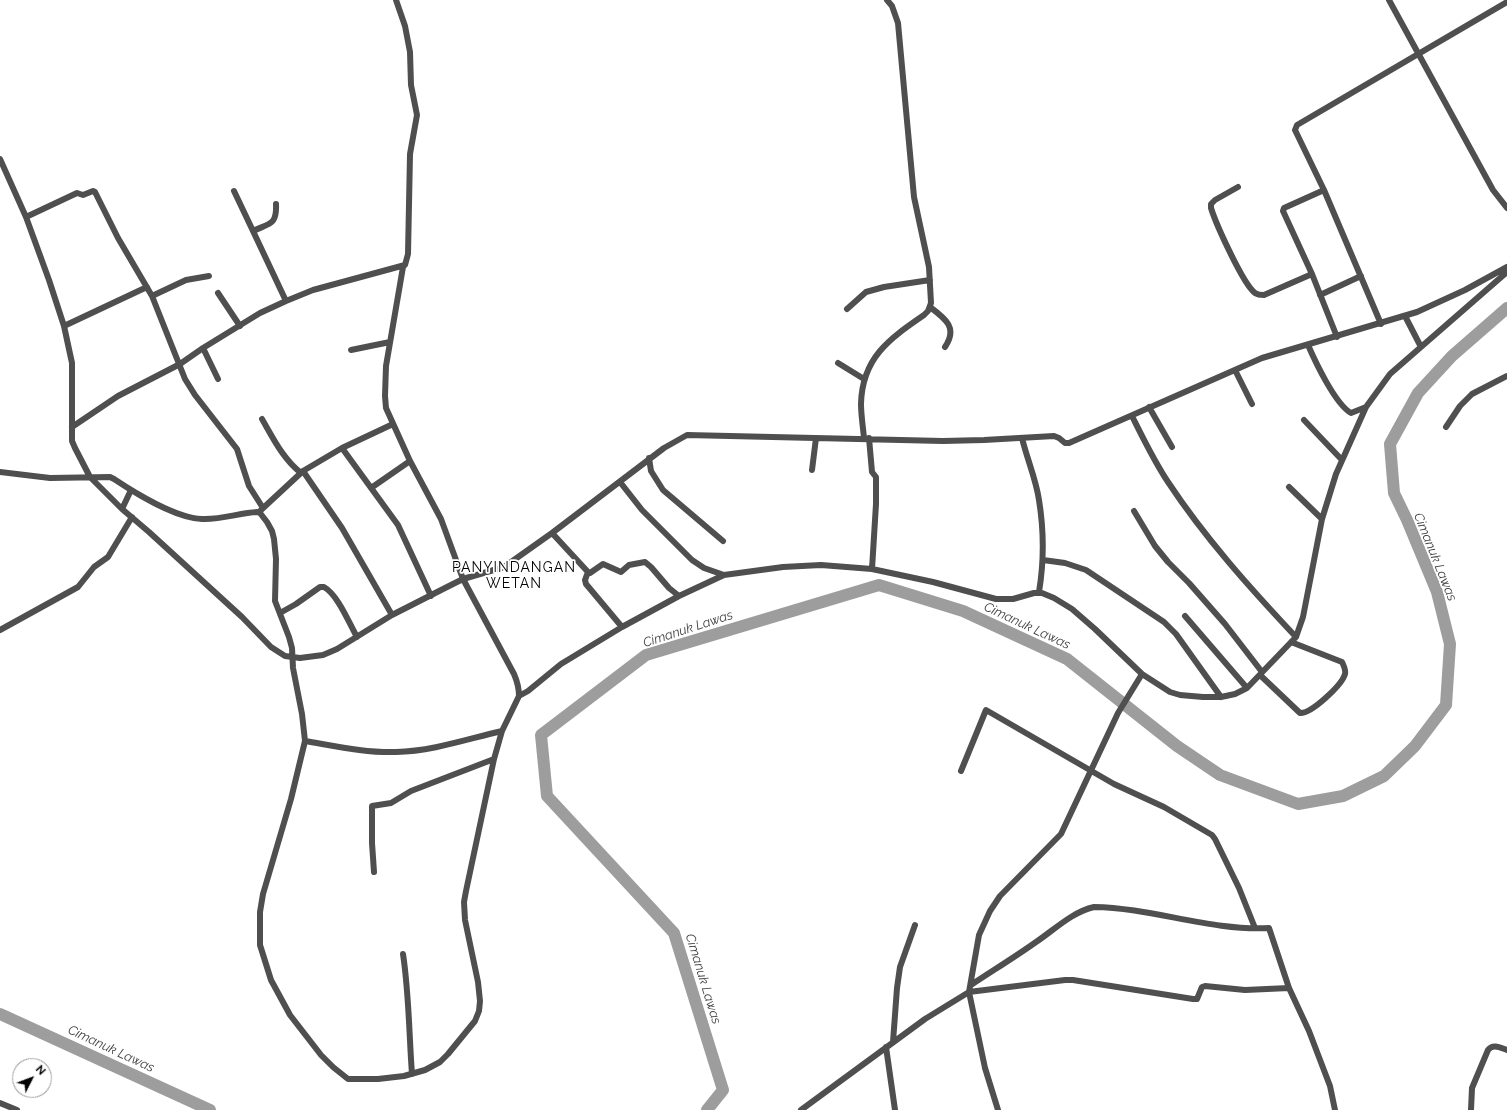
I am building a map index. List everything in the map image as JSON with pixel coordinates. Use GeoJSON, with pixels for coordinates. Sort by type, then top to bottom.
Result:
{"type":"FeatureCollection","features":[{"type":"Feature","properties":{"kind":"street"},"geometry":{"type":"LineString","coordinates":[[26,217],[77,193],[83,195],[95,192],[118,238],[152,296],[185,379],[195,395],[237,449],[249,486],[272,531],[276,558],[275,601],[289,637],[305,741],[291,798],[263,894],[259,936],[265,963],[280,997],[296,1025],[321,1055],[348,1079],[378,1079],[412,1074],[425,1070],[440,1062],[448,1054],[475,1021],[479,1012],[478,982],[465,920],[464,902],[477,834],[494,759],[502,731],[519,696],[518,683],[514,674],[463,579],[440,519],[410,461],[386,408],[386,366],[403,266],[406,264],[408,254],[410,154],[417,115],[411,85],[409,45],[405,26],[396,0]]}},
{"type":"Feature","properties":{"kind":"street"},"geometry":{"type":"LineString","coordinates":[[872,569],[876,477],[872,472],[861,405],[864,380],[867,370],[889,340],[924,315],[930,307],[930,280],[914,197],[898,22],[892,6],[887,0]]}},
{"type":"Feature","properties":{"kind":"street"},"geometry":{"type":"LineString","coordinates":[[1389,0],[1493,190],[1507,208]]}},
{"type":"Feature","properties":{"kind":"street"},"geometry":{"type":"LineString","coordinates":[[1381,324],[1324,190],[1295,130],[1297,125],[1507,2]]}},
{"type":"Feature","properties":{"kind":"street"},"geometry":{"type":"LineString","coordinates":[[0,160],[26,217],[64,326],[72,362],[72,427],[74,448],[86,478],[132,517],[242,617],[271,647],[293,662]]}},
{"type":"Feature","properties":{"kind":"street"},"geometry":{"type":"LineString","coordinates":[[1238,187],[1215,200],[1211,204],[1211,208],[1230,252],[1251,289],[1259,295],[1264,295],[1312,274]]}},
{"type":"Feature","properties":{"kind":"street"},"geometry":{"type":"LineString","coordinates":[[1324,190],[1283,210],[1283,213],[1312,274],[1337,337]]}},
{"type":"Feature","properties":{"kind":"street"},"geometry":{"type":"LineString","coordinates":[[234,192],[286,301]]}},
{"type":"Feature","properties":{"kind":"street"},"geometry":{"type":"LineString","coordinates":[[253,231],[274,220],[276,216],[276,204]]}},
{"type":"Feature","properties":{"kind":"street"},"geometry":{"type":"LineString","coordinates":[[72,427],[118,396],[180,364],[260,313],[313,290],[403,266]]}},
{"type":"Feature","properties":{"kind":"street"},"geometry":{"type":"LineString","coordinates":[[293,662],[300,658],[323,655],[337,649],[392,616],[463,579],[504,566],[552,533],[620,482],[649,458],[675,441],[691,435],[943,441],[1054,436],[1065,443],[1069,443],[1262,358],[1405,316],[1452,296],[1507,267]]}},
{"type":"Feature","properties":{"kind":"street"},"geometry":{"type":"LineString","coordinates":[[519,696],[528,691],[562,664],[622,627],[679,596],[724,575],[783,567],[821,565],[872,569],[933,582],[972,594],[996,599],[1016,598],[1039,592],[1054,598],[1072,609],[1142,674],[1170,692],[1180,696],[1222,697],[1235,694],[1247,688],[1293,640],[1303,617],[1322,519],[1336,474],[1366,407],[1390,374],[1507,272]]}},
{"type":"Feature","properties":{"kind":"street"},"geometry":{"type":"LineString","coordinates":[[152,296],[186,280],[209,276]]}},
{"type":"Feature","properties":{"kind":"street"},"geometry":{"type":"LineString","coordinates":[[1320,295],[1361,276]]}},
{"type":"Feature","properties":{"kind":"street"},"geometry":{"type":"LineString","coordinates":[[847,309],[868,291],[930,280]]}},
{"type":"Feature","properties":{"kind":"street"},"geometry":{"type":"LineString","coordinates":[[64,326],[147,287]]}},
{"type":"Feature","properties":{"kind":"street"},"geometry":{"type":"LineString","coordinates":[[218,293],[240,326]]}},
{"type":"Feature","properties":{"kind":"street"},"geometry":{"type":"LineString","coordinates":[[930,307],[942,317],[950,328],[950,339],[945,347]]}},
{"type":"Feature","properties":{"kind":"street"},"geometry":{"type":"LineString","coordinates":[[1405,316],[1421,347]]}},
{"type":"Feature","properties":{"kind":"street"},"geometry":{"type":"LineString","coordinates":[[351,350],[390,342]]}},
{"type":"Feature","properties":{"kind":"street"},"geometry":{"type":"LineString","coordinates":[[1308,345],[1327,382],[1345,408],[1352,413],[1366,407]]}},
{"type":"Feature","properties":{"kind":"street"},"geometry":{"type":"LineString","coordinates":[[203,348],[218,379]]}},
{"type":"Feature","properties":{"kind":"street"},"geometry":{"type":"LineString","coordinates":[[838,364],[864,380]]}},
{"type":"Feature","properties":{"kind":"street"},"geometry":{"type":"LineString","coordinates":[[1234,370],[1252,404]]}},
{"type":"Feature","properties":{"kind":"street"},"geometry":{"type":"LineString","coordinates":[[1446,426],[1460,406],[1472,394],[1507,376]]}},
{"type":"Feature","properties":{"kind":"street"},"geometry":{"type":"LineString","coordinates":[[1149,407],[1172,447]]}},
{"type":"Feature","properties":{"kind":"street"},"geometry":{"type":"LineString","coordinates":[[1132,416],[1157,464],[1184,504],[1293,640],[1342,662],[1345,666],[1345,674],[1341,683],[1311,709],[1303,714],[1300,713],[1261,673],[1221,619],[1189,582],[1168,562],[1149,536],[1134,511]]}},
{"type":"Feature","properties":{"kind":"street"},"geometry":{"type":"LineString","coordinates":[[262,419],[284,455],[302,472],[342,528],[392,616]]}},
{"type":"Feature","properties":{"kind":"street"},"geometry":{"type":"LineString","coordinates":[[1304,420],[1342,460]]}},
{"type":"Feature","properties":{"kind":"street"},"geometry":{"type":"LineString","coordinates":[[0,472],[50,478],[114,479],[145,499],[181,514],[195,518],[215,518],[261,510],[302,472],[342,448],[393,424]]}},
{"type":"Feature","properties":{"kind":"street"},"geometry":{"type":"LineString","coordinates":[[812,470],[816,438]]}},
{"type":"Feature","properties":{"kind":"street"},"geometry":{"type":"LineString","coordinates":[[1022,438],[1039,500],[1043,560],[1039,592]]}},
{"type":"Feature","properties":{"kind":"street"},"geometry":{"type":"LineString","coordinates":[[342,448],[398,525],[431,596]]}},
{"type":"Feature","properties":{"kind":"street"},"geometry":{"type":"LineString","coordinates":[[649,458],[651,470],[663,490],[723,541]]}},
{"type":"Feature","properties":{"kind":"street"},"geometry":{"type":"LineString","coordinates":[[371,488],[410,461]]}},
{"type":"Feature","properties":{"kind":"street"},"geometry":{"type":"LineString","coordinates":[[620,482],[642,510],[692,560],[704,568],[724,575]]}},
{"type":"Feature","properties":{"kind":"street"},"geometry":{"type":"LineString","coordinates":[[1289,487],[1322,519]]}},
{"type":"Feature","properties":{"kind":"street"},"geometry":{"type":"LineString","coordinates":[[122,509],[131,490]]}},
{"type":"Feature","properties":{"kind":"street"},"geometry":{"type":"LineString","coordinates":[[0,630],[78,587],[94,567],[108,557],[132,517]]}},
{"type":"Feature","properties":{"kind":"street"},"geometry":{"type":"LineString","coordinates":[[552,533],[588,572]]}},
{"type":"Feature","properties":{"kind":"street"},"geometry":{"type":"LineString","coordinates":[[1043,560],[1065,563],[1086,570],[1164,622],[1176,634],[1222,697]]}},
{"type":"Feature","properties":{"kind":"street"},"geometry":{"type":"LineString","coordinates":[[588,572],[590,573],[603,564],[621,572],[629,565],[645,562],[651,566],[669,588],[679,596]]}},
{"type":"Feature","properties":{"kind":"street"},"geometry":{"type":"LineString","coordinates":[[588,572],[585,581],[586,584],[622,627]]}},
{"type":"Feature","properties":{"kind":"street"},"geometry":{"type":"LineString","coordinates":[[280,613],[320,587],[324,587],[338,602],[357,638]]}},
{"type":"Feature","properties":{"kind":"street"},"geometry":{"type":"LineString","coordinates":[[1185,616],[1247,688]]}},
{"type":"Feature","properties":{"kind":"street"},"geometry":{"type":"LineString","coordinates":[[998,1110],[985,1068],[969,992],[979,935],[990,911],[1000,896],[1061,834],[1118,713],[1128,694],[1142,674]]}},
{"type":"Feature","properties":{"kind":"street"},"geometry":{"type":"LineString","coordinates":[[961,771],[986,710],[1114,784],[1164,807],[1212,836],[1215,839],[1239,888],[1255,928]]}},
{"type":"Feature","properties":{"kind":"street"},"geometry":{"type":"LineString","coordinates":[[305,741],[354,749],[398,752],[443,747],[502,731]]}},
{"type":"Feature","properties":{"kind":"street"},"geometry":{"type":"LineString","coordinates":[[374,872],[372,806],[393,802],[412,791],[494,759]]}},
{"type":"Feature","properties":{"kind":"street"},"geometry":{"type":"LineString","coordinates":[[971,985],[1057,927],[1084,910],[1094,907],[1255,928],[1269,928],[1289,988],[1309,1031],[1330,1086],[1335,1110]]}},
{"type":"Feature","properties":{"kind":"street"},"geometry":{"type":"LineString","coordinates":[[893,1042],[900,967],[915,925]]}},
{"type":"Feature","properties":{"kind":"street"},"geometry":{"type":"LineString","coordinates":[[403,954],[407,989],[412,1074]]}},
{"type":"Feature","properties":{"kind":"street"},"geometry":{"type":"LineString","coordinates":[[801,1110],[925,1019],[969,992],[1064,980],[1073,980],[1193,999],[1197,999],[1202,987],[1205,986],[1245,990],[1289,988]]}},
{"type":"Feature","properties":{"kind":"street"},"geometry":{"type":"LineString","coordinates":[[1471,1110],[1472,1088],[1488,1050],[1493,1046],[1507,1050]]}},
{"type":"Feature","properties":{"kind":"street"},"geometry":{"type":"LineString","coordinates":[[886,1047],[895,1110]]}},
{"type":"Feature","properties":{"kind":"street"},"geometry":{"type":"LineString","coordinates":[[0,1103],[17,1110]]}},
{"type":"Feature","properties":{"kind":"waterway","name":"Cimanuk Lawas"},"geometry":{"type":"LineString","coordinates":[[707,1110],[723,1090],[674,933],[547,796],[541,735],[646,655],[879,585],[963,611],[1067,659],[1177,746],[1220,775],[1298,804],[1343,796],[1384,776],[1415,746],[1446,705],[1450,644],[1437,592],[1394,493],[1390,444],[1418,393],[1452,356],[1507,308]]}},
{"type":"Feature","properties":{"kind":"waterway","name":"Cimanuk Lawas"},"geometry":{"type":"LineString","coordinates":[[0,1014],[210,1110]]}},
{"type":"Feature","properties":{"kind":"district","name":"PANYINDANGAN WETAN"},"geometry":{"type":"Point","coordinates":[514,576]}}]}
